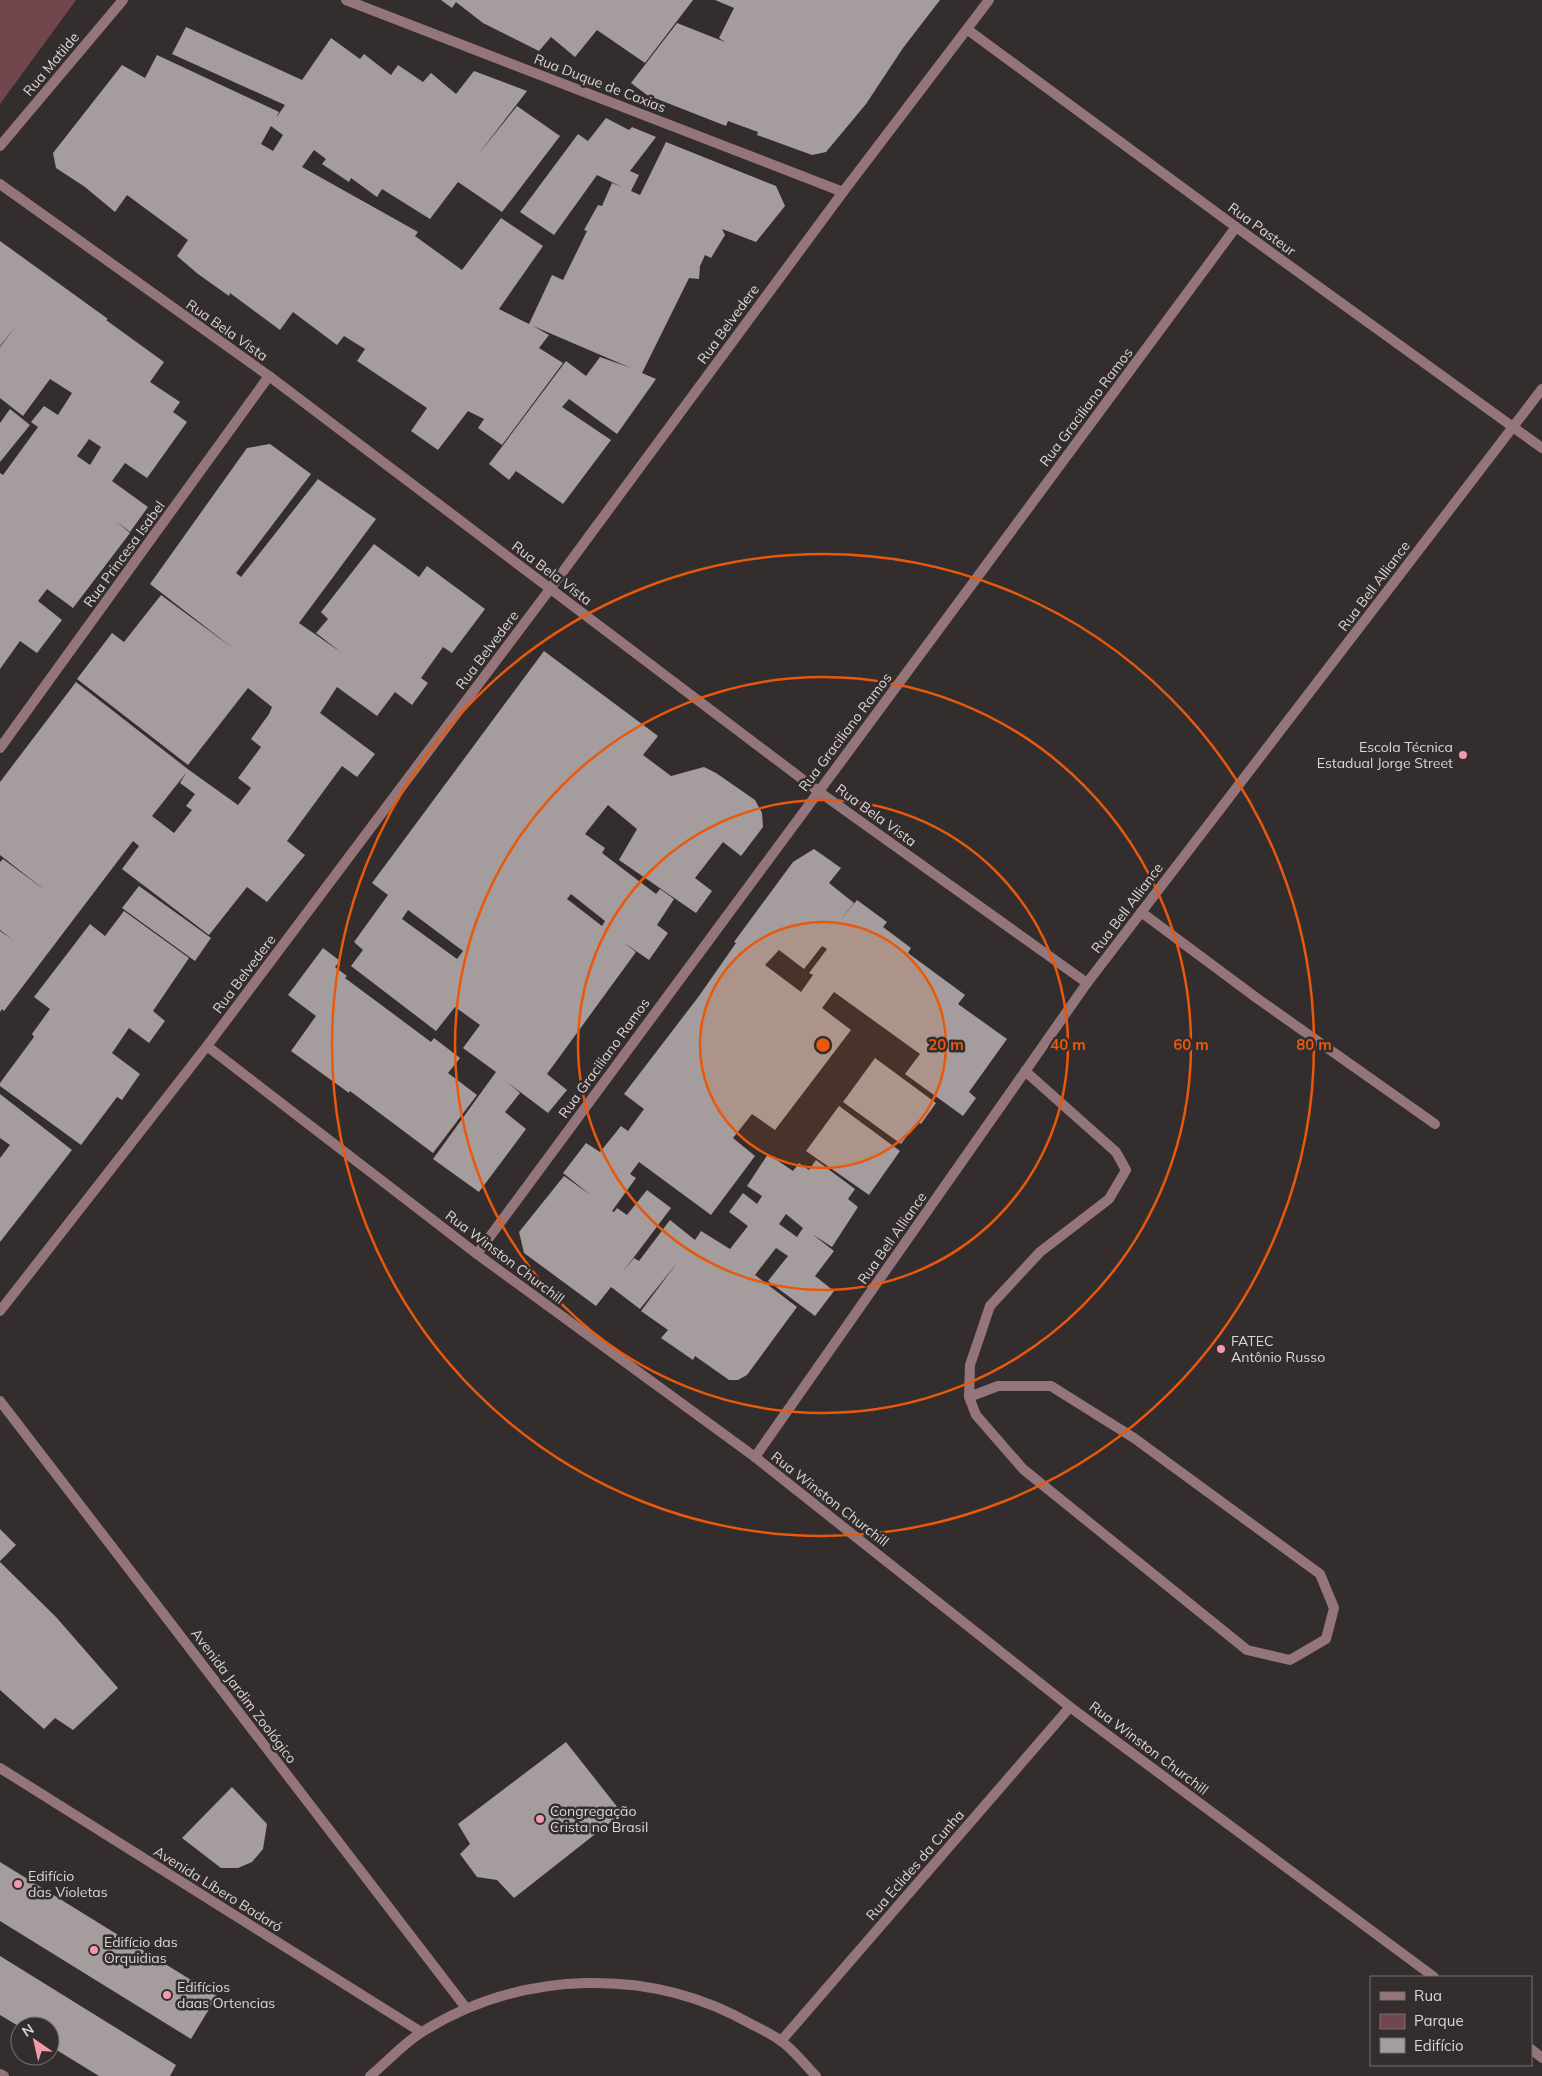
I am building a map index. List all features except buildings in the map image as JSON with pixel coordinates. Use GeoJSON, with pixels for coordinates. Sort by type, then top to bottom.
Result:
{"type":"FeatureCollection","features":[{"type":"Feature","properties":{"kind":"street","name":"Rua Matilde"},"geometry":{"type":"LineString","coordinates":[[0,146],[123,0]]}},
{"type":"Feature","properties":{"kind":"street","name":"Rua Duque de Caxias"},"geometry":{"type":"LineString","coordinates":[[346,0],[843,192]]}},
{"type":"Feature","properties":{"kind":"street","name":"Rua Belvedere"},"geometry":{"type":"LineString","coordinates":[[0,1311],[207,1046],[550,589],[843,192],[989,0]]}},
{"type":"Feature","properties":{"kind":"street","name":"Rua Pasteur"},"geometry":{"type":"LineString","coordinates":[[968,30],[1236,228],[1514,426],[1542,448]]}},
{"type":"Feature","properties":{"kind":"street","name":"Rua Bela Vista"},"geometry":{"type":"LineString","coordinates":[[0,184],[269,376],[818,791],[1087,983]]}},
{"type":"Feature","properties":{"kind":"street","name":"Rua Graciliano Ramos"},"geometry":{"type":"LineString","coordinates":[[477,1254],[1236,228]]}},
{"type":"Feature","properties":{"kind":"street","name":"Rua Princesa Isabel"},"geometry":{"type":"LineString","coordinates":[[0,748],[269,376]]}},
{"type":"Feature","properties":{"kind":"street","name":"Rua Bell Alliance"},"geometry":{"type":"LineString","coordinates":[[755,1457],[1087,983],[1542,390]]}},
{"type":"Feature","properties":{"kind":"street"},"geometry":{"type":"LineString","coordinates":[[1141,912],[1258,999],[1435,1124]]}},
{"type":"Feature","properties":{"kind":"street","name":"Rua Winston Churchill"},"geometry":{"type":"LineString","coordinates":[[207,1046],[477,1254],[755,1457],[1070,1707],[1433,1976]]}},
{"type":"Feature","properties":{"kind":"street"},"geometry":{"type":"LineString","coordinates":[[969,1397],[998,1386],[1051,1386],[1134,1438],[1320,1574],[1334,1608],[1326,1639],[1290,1660],[1247,1650],[1023,1469],[976,1415],[969,1397],[970,1364],[990,1306],[1040,1252],[1109,1199],[1126,1170],[1116,1152],[1025,1072]]}},
{"type":"Feature","properties":{"kind":"street","name":"Avenida Jardim Zoológico"},"geometry":{"type":"LineString","coordinates":[[0,1401],[466,2008]]}},
{"type":"Feature","properties":{"kind":"street","name":"Rua Eclides da Cunha"},"geometry":{"type":"LineString","coordinates":[[781,2041],[1070,1707]]}},
{"type":"Feature","properties":{"kind":"street","name":"Avenida Líbero Badaró"},"geometry":{"type":"LineString","coordinates":[[0,1768],[421,2032]]}},
{"type":"Feature","properties":{"kind":"street"},"geometry":{"type":"LineString","coordinates":[[370,2076],[421,2032],[466,2008],[529,1988],[595,1981],[652,1987],[724,2008],[781,2041],[816,2076]]}},
{"type":"Feature","properties":{"kind":"street"},"geometry":{"type":"LineString","coordinates":[[1532,2050],[1542,2058]]}},
{"type":"Feature","properties":{"kind":"street"},"geometry":{"type":"LineString","coordinates":[[0,2074],[4,2076]]}},
{"type":"Feature","properties":{"kind":"green space"},"geometry":{"type":"Polygon","coordinates":[[[0,0],[76,0],[0,104],[0,0]]]}},
{"type":"Feature","properties":{"kind":"place","name":"Escola Técnica Estadual Jorge Street"},"geometry":{"type":"Point","coordinates":[1463,755]}},
{"type":"Feature","properties":{"kind":"place","name":"FATEC Antônio Russo"},"geometry":{"type":"Point","coordinates":[1221,1349]}},
{"type":"Feature","properties":{"kind":"place","name":"Congregação Crista no Brasil"},"geometry":{"type":"Point","coordinates":[540,1819]}},
{"type":"Feature","properties":{"kind":"place","name":"Edifício das Violetas"},"geometry":{"type":"Point","coordinates":[18,1884]}},
{"type":"Feature","properties":{"kind":"place","name":"Edifício das Orquidias"},"geometry":{"type":"Point","coordinates":[94,1950]}},
{"type":"Feature","properties":{"kind":"place","name":"Edifícios daas Ortencias"},"geometry":{"type":"Point","coordinates":[167,1995]}}]}
